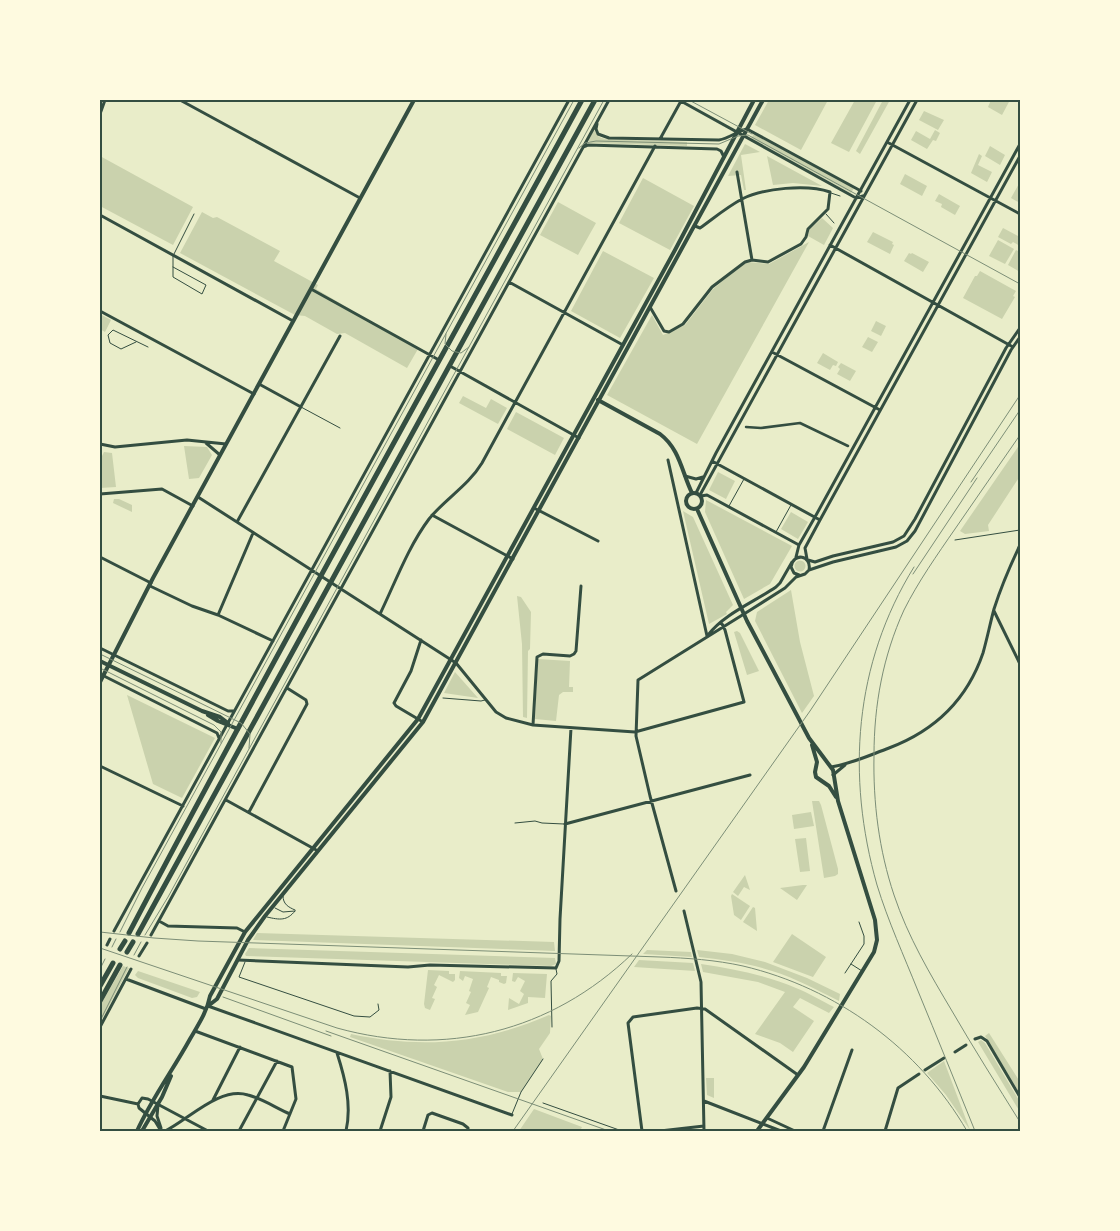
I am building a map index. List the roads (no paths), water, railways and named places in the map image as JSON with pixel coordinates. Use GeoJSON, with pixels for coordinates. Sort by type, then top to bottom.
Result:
{"type":"FeatureCollection","features":[{"type":"Feature","properties":{"kind":"main road"},"geometry":{"type":"LineString","coordinates":[[129,932],[321,576],[582,100]]}},
{"type":"Feature","properties":{"kind":"main road"},"geometry":{"type":"LineString","coordinates":[[138,934],[595,100]]}},
{"type":"Feature","properties":{"kind":"main road"},"geometry":{"type":"LineString","coordinates":[[440,361],[450,366]]}},
{"type":"Feature","properties":{"kind":"main road"},"geometry":{"type":"LineString","coordinates":[[238,729],[248,734]]}},
{"type":"Feature","properties":{"kind":"main road"},"geometry":{"type":"LineString","coordinates":[[120,949],[125,940]]}},
{"type":"Feature","properties":{"kind":"main road"},"geometry":{"type":"LineString","coordinates":[[127,952],[134,942]]}},
{"type":"Feature","properties":{"kind":"main road"},"geometry":{"type":"LineString","coordinates":[[100,986],[112,963]]}},
{"type":"Feature","properties":{"kind":"main road"},"geometry":{"type":"LineString","coordinates":[[100,1001],[120,965]]}},
{"type":"Feature","properties":{"kind":"street"},"geometry":{"type":"LineString","coordinates":[[100,114],[105,100]]}},
{"type":"Feature","properties":{"kind":"street"},"geometry":{"type":"LineString","coordinates":[[180,100],[360,198]]}},
{"type":"Feature","properties":{"kind":"street"},"geometry":{"type":"LineString","coordinates":[[100,682],[192,506],[414,100]]}},
{"type":"Feature","properties":{"kind":"street"},"geometry":{"type":"LineString","coordinates":[[114,931],[568,100]]}},
{"type":"Feature","properties":{"kind":"street"},"geometry":{"type":"LineString","coordinates":[[151,935],[609,100]]}},
{"type":"Feature","properties":{"kind":"street"},"geometry":{"type":"LineString","coordinates":[[660,139],[680,100],[856,198],[864,196]]}},
{"type":"Feature","properties":{"kind":"street"},"geometry":{"type":"LineString","coordinates":[[137,1131],[195,1031],[207,1008],[210,996],[245,932],[418,719],[623,345],[754,100]]}},
{"type":"Feature","properties":{"kind":"street"},"geometry":{"type":"LineString","coordinates":[[207,1008],[217,999],[248,940],[265,916],[424,722],[763,100]]}},
{"type":"Feature","properties":{"kind":"street"},"geometry":{"type":"LineString","coordinates":[[697,495],[703,477],[910,100]]}},
{"type":"Feature","properties":{"kind":"street"},"geometry":{"type":"LineString","coordinates":[[697,495],[718,464],[917,100]]}},
{"type":"Feature","properties":{"kind":"street"},"geometry":{"type":"LineString","coordinates":[[598,122],[597,130],[605,138],[720,140],[737,131],[747,129],[860,190],[864,196]]}},
{"type":"Feature","properties":{"kind":"street"},"geometry":{"type":"LineString","coordinates":[[887,142],[1020,214]]}},
{"type":"Feature","properties":{"kind":"street"},"geometry":{"type":"LineString","coordinates":[[582,147],[588,144],[717,149],[721,151],[724,157]]}},
{"type":"Feature","properties":{"kind":"street"},"geometry":{"type":"LineString","coordinates":[[676,891],[651,801],[635,732],[638,680],[707,636],[741,608],[780,583],[796,557],[800,545],[815,517],[1020,144]]}},
{"type":"Feature","properties":{"kind":"street"},"geometry":{"type":"LineString","coordinates":[[380,614],[416,541],[432,515],[474,475],[654,146]]}},
{"type":"Feature","properties":{"kind":"street"},"geometry":{"type":"LineString","coordinates":[[809,570],[810,565],[805,548],[1020,156]]}},
{"type":"Feature","properties":{"kind":"street"},"geometry":{"type":"LineString","coordinates":[[738,172],[752,260]]}},
{"type":"Feature","properties":{"kind":"street"},"geometry":{"type":"LineString","coordinates":[[650,307],[663,331],[669,332],[684,324],[716,283],[745,262],[752,260],[768,262],[801,244],[806,237],[808,229],[828,209],[830,192],[810,188],[761,193],[742,199],[700,228],[695,226]]}},
{"type":"Feature","properties":{"kind":"street"},"geometry":{"type":"LineString","coordinates":[[100,215],[293,321]]}},
{"type":"Feature","properties":{"kind":"street"},"geometry":{"type":"LineString","coordinates":[[830,246],[1013,347]]}},
{"type":"Feature","properties":{"kind":"street"},"geometry":{"type":"LineString","coordinates":[[509,282],[623,345]]}},
{"type":"Feature","properties":{"kind":"street"},"geometry":{"type":"LineString","coordinates":[[310,289],[440,361]]}},
{"type":"Feature","properties":{"kind":"street"},"geometry":{"type":"LineString","coordinates":[[100,311],[254,394]]}},
{"type":"Feature","properties":{"kind":"street"},"geometry":{"type":"LineString","coordinates":[[796,557],[801,556],[815,562],[891,542],[904,536],[915,519],[1008,344],[1020,328]]}},
{"type":"Feature","properties":{"kind":"street"},"geometry":{"type":"LineString","coordinates":[[237,522],[340,336]]}},
{"type":"Feature","properties":{"kind":"street"},"geometry":{"type":"LineString","coordinates":[[723,624],[744,614],[809,570],[833,562],[896,547],[910,538],[1020,337]]}},
{"type":"Feature","properties":{"kind":"street"},"geometry":{"type":"LineString","coordinates":[[772,352],[880,410]]}},
{"type":"Feature","properties":{"kind":"street"},"geometry":{"type":"LineString","coordinates":[[450,366],[579,438]]}},
{"type":"Feature","properties":{"kind":"street"},"geometry":{"type":"LineString","coordinates":[[259,384],[301,407]]}},
{"type":"Feature","properties":{"kind":"street"},"geometry":{"type":"LineString","coordinates":[[593,398],[665,438],[674,449],[685,476],[702,504],[697,509]]}},
{"type":"Feature","properties":{"kind":"street"},"geometry":{"type":"LineString","coordinates":[[746,426],[761,428],[800,423],[848,446]]}},
{"type":"Feature","properties":{"kind":"street"},"geometry":{"type":"LineString","coordinates":[[100,444],[115,447],[187,440],[226,444]]}},
{"type":"Feature","properties":{"kind":"street"},"geometry":{"type":"LineString","coordinates":[[206,443],[220,455]]}},
{"type":"Feature","properties":{"kind":"street"},"geometry":{"type":"LineString","coordinates":[[668,460],[707,636]]}},
{"type":"Feature","properties":{"kind":"street"},"geometry":{"type":"LineString","coordinates":[[712,461],[820,520]]}},
{"type":"Feature","properties":{"kind":"street"},"geometry":{"type":"LineString","coordinates":[[685,476],[696,479],[703,477]]}},
{"type":"Feature","properties":{"kind":"street"},"geometry":{"type":"LineString","coordinates":[[100,494],[162,489],[192,506]]}},
{"type":"Feature","properties":{"kind":"street"},"geometry":{"type":"LineString","coordinates":[[697,509],[690,508],[686,503],[688,496],[707,495],[800,545]]}},
{"type":"Feature","properties":{"kind":"street"},"geometry":{"type":"LineString","coordinates":[[198,498],[456,663],[496,712],[506,718],[533,725],[629,730],[635,732],[744,702],[723,624]]}},
{"type":"Feature","properties":{"kind":"street"},"geometry":{"type":"LineString","coordinates":[[534,508],[598,541]]}},
{"type":"Feature","properties":{"kind":"street"},"geometry":{"type":"LineString","coordinates":[[697,509],[744,614],[810,739],[830,766],[838,801],[873,910],[877,931],[874,952],[824,1036],[757,1131]]}},
{"type":"Feature","properties":{"kind":"street"},"geometry":{"type":"LineString","coordinates":[[432,515],[513,559]]}},
{"type":"Feature","properties":{"kind":"street"},"geometry":{"type":"LineString","coordinates":[[218,615],[253,533]]}},
{"type":"Feature","properties":{"kind":"street"},"geometry":{"type":"LineString","coordinates":[[823,783],[830,781],[839,768],[904,742],[921,733],[946,714],[956,702],[973,678],[994,610],[1020,545]]}},
{"type":"Feature","properties":{"kind":"street"},"geometry":{"type":"LineString","coordinates":[[100,557],[192,606],[218,615],[273,641]]}},
{"type":"Feature","properties":{"kind":"street"},"geometry":{"type":"LineString","coordinates":[[792,562],[792,571],[800,576]]}},
{"type":"Feature","properties":{"kind":"street"},"geometry":{"type":"LineString","coordinates":[[780,583],[784,588]]}},
{"type":"Feature","properties":{"kind":"street"},"geometry":{"type":"LineString","coordinates":[[533,725],[537,657],[543,654],[570,656],[576,651],[581,586]]}},
{"type":"Feature","properties":{"kind":"street"},"geometry":{"type":"LineString","coordinates":[[994,610],[1020,664]]}},
{"type":"Feature","properties":{"kind":"street"},"geometry":{"type":"LineString","coordinates":[[421,640],[411,671],[394,703],[424,722]]}},
{"type":"Feature","properties":{"kind":"street"},"geometry":{"type":"LineString","coordinates":[[100,648],[228,711],[235,710]]}},
{"type":"Feature","properties":{"kind":"street"},"geometry":{"type":"LineString","coordinates":[[100,661],[202,711],[220,717],[238,729]]}},
{"type":"Feature","properties":{"kind":"street"},"geometry":{"type":"LineString","coordinates":[[102,675],[217,733],[219,739]]}},
{"type":"Feature","properties":{"kind":"street"},"geometry":{"type":"LineString","coordinates":[[249,812],[307,704],[306,700],[287,688]]}},
{"type":"Feature","properties":{"kind":"street"},"geometry":{"type":"LineString","coordinates":[[238,960],[408,967],[430,965],[556,968],[559,962],[571,728]]}},
{"type":"Feature","properties":{"kind":"street"},"geometry":{"type":"LineString","coordinates":[[810,739],[817,761],[816,778],[831,788],[838,801]]}},
{"type":"Feature","properties":{"kind":"street"},"geometry":{"type":"LineString","coordinates":[[817,767],[824,764],[839,768]]}},
{"type":"Feature","properties":{"kind":"street"},"geometry":{"type":"LineString","coordinates":[[100,766],[183,806]]}},
{"type":"Feature","properties":{"kind":"street"},"geometry":{"type":"LineString","coordinates":[[566,824],[750,775]]}},
{"type":"Feature","properties":{"kind":"street"},"geometry":{"type":"LineString","coordinates":[[226,800],[318,851]]}},
{"type":"Feature","properties":{"kind":"street"},"geometry":{"type":"LineString","coordinates":[[684,911],[700,974],[704,1131]]}},
{"type":"Feature","properties":{"kind":"street"},"geometry":{"type":"LineString","coordinates":[[159,921],[168,926],[237,928],[245,932]]}},
{"type":"Feature","properties":{"kind":"street"},"geometry":{"type":"LineString","coordinates":[[107,945],[110,939]]}},
{"type":"Feature","properties":{"kind":"street"},"geometry":{"type":"LineString","coordinates":[[139,956],[146,943]]}},
{"type":"Feature","properties":{"kind":"street"},"geometry":{"type":"LineString","coordinates":[[100,1027],[131,970]]}},
{"type":"Feature","properties":{"kind":"street"},"geometry":{"type":"LineString","coordinates":[[126,980],[512,1115]]}},
{"type":"Feature","properties":{"kind":"street"},"geometry":{"type":"LineString","coordinates":[[642,1131],[628,1023],[633,1017],[702,1008],[798,1075]]}},
{"type":"Feature","properties":{"kind":"street"},"geometry":{"type":"LineString","coordinates":[[702,1021],[713,1014]]}},
{"type":"Feature","properties":{"kind":"street"},"geometry":{"type":"LineString","coordinates":[[195,1031],[278,1060],[292,1067],[296,1099],[283,1131]]}},
{"type":"Feature","properties":{"kind":"street"},"geometry":{"type":"LineString","coordinates":[[974,1039],[981,1038],[986,1040],[1020,1097]]}},
{"type":"Feature","properties":{"kind":"street"},"geometry":{"type":"LineString","coordinates":[[955,1052],[966,1045]]}},
{"type":"Feature","properties":{"kind":"street"},"geometry":{"type":"LineString","coordinates":[[213,1100],[240,1047]]}},
{"type":"Feature","properties":{"kind":"street"},"geometry":{"type":"LineString","coordinates":[[823,1131],[852,1050]]}},
{"type":"Feature","properties":{"kind":"street"},"geometry":{"type":"LineString","coordinates":[[337,1053],[348,1102],[346,1131]]}},
{"type":"Feature","properties":{"kind":"street"},"geometry":{"type":"LineString","coordinates":[[925,1070],[944,1058]]}},
{"type":"Feature","properties":{"kind":"street"},"geometry":{"type":"LineString","coordinates":[[239,1131],[278,1060]]}},
{"type":"Feature","properties":{"kind":"street"},"geometry":{"type":"LineString","coordinates":[[380,1131],[391,1098],[390,1071]]}},
{"type":"Feature","properties":{"kind":"street"},"geometry":{"type":"LineString","coordinates":[[142,1131],[158,1104],[172,1072]]}},
{"type":"Feature","properties":{"kind":"street"},"geometry":{"type":"LineString","coordinates":[[885,1131],[898,1088],[919,1074]]}},
{"type":"Feature","properties":{"kind":"street"},"geometry":{"type":"LineString","coordinates":[[163,1131],[186,1119],[213,1100],[236,1094],[248,1095],[290,1114]]}},
{"type":"Feature","properties":{"kind":"street"},"geometry":{"type":"LineString","coordinates":[[100,1096],[138,1104]]}},
{"type":"Feature","properties":{"kind":"street"},"geometry":{"type":"LineString","coordinates":[[138,1104],[142,1098],[153,1101],[208,1131]]}},
{"type":"Feature","properties":{"kind":"street"},"geometry":{"type":"LineString","coordinates":[[704,1101],[781,1131]]}},
{"type":"Feature","properties":{"kind":"street"},"geometry":{"type":"LineString","coordinates":[[138,1104],[139,1108],[163,1131]]}},
{"type":"Feature","properties":{"kind":"street"},"geometry":{"type":"LineString","coordinates":[[158,1104],[157,1116],[163,1131]]}},
{"type":"Feature","properties":{"kind":"street"},"geometry":{"type":"LineString","coordinates":[[423,1131],[429,1114],[433,1113],[463,1124],[468,1128],[468,1131]]}},
{"type":"Feature","properties":{"kind":"street"},"geometry":{"type":"LineString","coordinates":[[767,1118],[795,1131]]}},
{"type":"Feature","properties":{"kind":"street"},"geometry":{"type":"LineString","coordinates":[[660,1131],[704,1126]]}},
{"type":"Feature","properties":{"kind":"lane"},"geometry":{"type":"LineString","coordinates":[[830,192],[840,196]]}},
{"type":"Feature","properties":{"kind":"lane"},"geometry":{"type":"LineString","coordinates":[[825,213],[834,223]]}},
{"type":"Feature","properties":{"kind":"lane"},"geometry":{"type":"LineString","coordinates":[[173,267],[206,286],[202,294],[172,277],[173,256],[194,214]]}},
{"type":"Feature","properties":{"kind":"lane"},"geometry":{"type":"LineString","coordinates":[[136,342],[121,349],[110,343],[108,335],[112,330],[148,347]]}},
{"type":"Feature","properties":{"kind":"lane"},"geometry":{"type":"LineString","coordinates":[[301,407],[340,428]]}},
{"type":"Feature","properties":{"kind":"lane"},"geometry":{"type":"LineString","coordinates":[[728,507],[744,479]]}},
{"type":"Feature","properties":{"kind":"lane"},"geometry":{"type":"LineString","coordinates":[[776,532],[791,504]]}},
{"type":"Feature","properties":{"kind":"lane"},"geometry":{"type":"LineString","coordinates":[[956,540],[1020,530]]}},
{"type":"Feature","properties":{"kind":"lane"},"geometry":{"type":"LineString","coordinates":[[443,698],[481,702],[486,700]]}},
{"type":"Feature","properties":{"kind":"lane"},"geometry":{"type":"LineString","coordinates":[[337,818],[343,822]]}},
{"type":"Feature","properties":{"kind":"lane"},"geometry":{"type":"LineString","coordinates":[[515,823],[535,821],[566,824]]}},
{"type":"Feature","properties":{"kind":"lane"},"geometry":{"type":"LineString","coordinates":[[283,894],[283,901],[286,906],[296,911]]}},
{"type":"Feature","properties":{"kind":"lane"},"geometry":{"type":"LineString","coordinates":[[268,902],[283,912],[296,911]]}},
{"type":"Feature","properties":{"kind":"lane"},"geometry":{"type":"LineString","coordinates":[[260,912],[268,918],[284,919],[289,918],[296,911]]}},
{"type":"Feature","properties":{"kind":"lane"},"geometry":{"type":"LineString","coordinates":[[845,973],[864,943],[860,922]]}},
{"type":"Feature","properties":{"kind":"lane"},"geometry":{"type":"LineString","coordinates":[[246,961],[239,977],[354,1016],[371,1017],[378,1010],[378,1004]]}},
{"type":"Feature","properties":{"kind":"lane"},"geometry":{"type":"LineString","coordinates":[[851,964],[862,972]]}},
{"type":"Feature","properties":{"kind":"lane"},"geometry":{"type":"LineString","coordinates":[[552,1027],[551,981],[557,974],[556,968]]}},
{"type":"Feature","properties":{"kind":"lane"},"geometry":{"type":"LineString","coordinates":[[512,1115],[521,1092],[543,1060]]}},
{"type":"Feature","properties":{"kind":"lane"},"geometry":{"type":"LineString","coordinates":[[542,1103],[622,1131]]}},
{"type":"Feature","properties":{"kind":"tram line"},"geometry":{"type":"LineString","coordinates":[[120,932],[142,888],[574,100]]}},
{"type":"Feature","properties":{"kind":"tram line"},"geometry":{"type":"LineString","coordinates":[[145,935],[168,897],[604,100]]}},
{"type":"Feature","properties":{"kind":"tram line"},"geometry":{"type":"LineString","coordinates":[[689,100],[752,134]]}},
{"type":"Feature","properties":{"kind":"tram line"},"geometry":{"type":"LineString","coordinates":[[579,148],[585,143],[596,141],[719,144],[738,136],[748,135],[1020,284]]}},
{"type":"Feature","properties":{"kind":"tram line"},"geometry":{"type":"LineString","coordinates":[[446,334],[445,344],[452,351],[461,353],[469,347]]}},
{"type":"Feature","properties":{"kind":"tram line"},"geometry":{"type":"LineString","coordinates":[[100,654],[241,723],[250,734],[249,748]]}},
{"type":"Feature","properties":{"kind":"tram line"},"geometry":{"type":"LineString","coordinates":[[100,668],[214,725],[221,732],[221,743]]}},
{"type":"Feature","properties":{"kind":"tram line"},"geometry":{"type":"LineString","coordinates":[[112,947],[116,939]]}},
{"type":"Feature","properties":{"kind":"tram line"},"geometry":{"type":"LineString","coordinates":[[134,955],[141,942]]}},
{"type":"Feature","properties":{"kind":"tram line"},"geometry":{"type":"LineString","coordinates":[[100,969],[105,959]]}},
{"type":"Feature","properties":{"kind":"tram line"},"geometry":{"type":"LineString","coordinates":[[100,1021],[127,967]]}},
{"type":"Feature","properties":{"kind":"railway"},"geometry":{"type":"LineString","coordinates":[[513,1131],[810,711],[1020,395]]}},
{"type":"Feature","properties":{"kind":"railway"},"geometry":{"type":"LineString","coordinates":[[971,482],[1020,410]]}},
{"type":"Feature","properties":{"kind":"railway"},"geometry":{"type":"LineString","coordinates":[[1020,435],[915,589],[904,610],[885,663],[878,699],[874,736],[874,773],[878,826],[884,861],[900,911],[920,955],[1020,1122]]}},
{"type":"Feature","properties":{"kind":"railway"},"geometry":{"type":"LineString","coordinates":[[913,574],[977,478]]}},
{"type":"Feature","properties":{"kind":"railway"},"geometry":{"type":"LineString","coordinates":[[914,567],[894,604],[879,642],[868,682],[861,722],[859,762],[861,803],[867,844],[881,898],[975,1131]]}},
{"type":"Feature","properties":{"kind":"railway"},"geometry":{"type":"LineString","coordinates":[[100,932],[198,941],[670,957],[743,966],[777,976],[810,989],[842,1006],[872,1026],[900,1048],[925,1073],[967,1131]]}},
{"type":"Feature","properties":{"kind":"railway"},"geometry":{"type":"LineString","coordinates":[[100,948],[337,1028],[377,1037],[417,1040],[456,1038],[495,1032],[532,1020],[567,1003],[600,981],[632,954]]}},
{"type":"Feature","properties":{"kind":"railway"},"geometry":{"type":"LineString","coordinates":[[223,997],[331,1036]]}},
{"type":"Feature","properties":{"kind":"railway"},"geometry":{"type":"LineString","coordinates":[[326,1031],[609,1131]]}}]}
